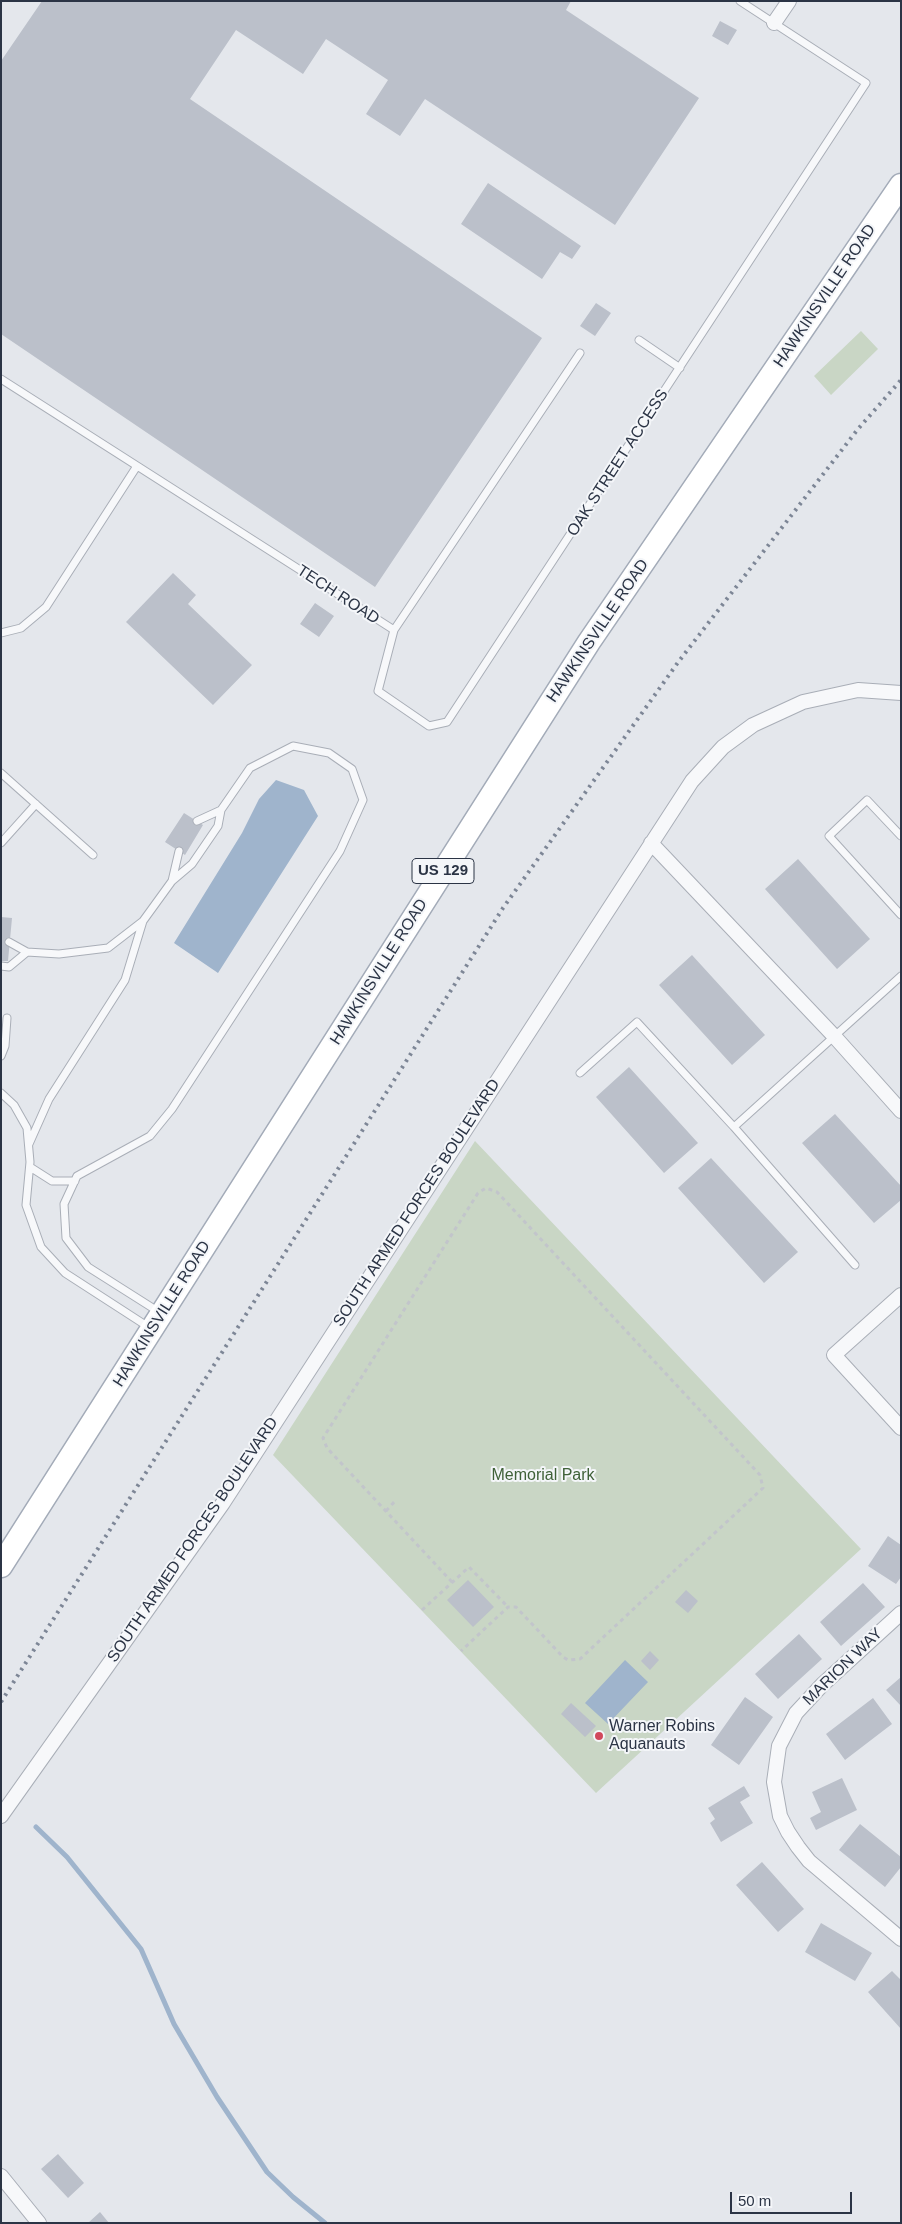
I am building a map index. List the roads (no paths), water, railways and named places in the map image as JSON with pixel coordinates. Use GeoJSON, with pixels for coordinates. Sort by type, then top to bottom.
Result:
{"type":"FeatureCollection","features":[{"type":"Feature","properties":{"kind":"main road","name":"HAWKINSVILLE ROAD"},"geometry":{"type":"LineString","coordinates":[[1,1566],[589,642],[901,185]]}},
{"type":"Feature","properties":{"kind":"street"},"geometry":{"type":"LineString","coordinates":[[774,23],[788,1]]}},
{"type":"Feature","properties":{"kind":"street","name":"SOUTH ARMED FORCES BOULEVARD"},"geometry":{"type":"LineString","coordinates":[[1,1816],[223,1503],[692,780],[723,747],[753,725],[803,702],[858,690],[901,693]]}},
{"type":"Feature","properties":{"kind":"street"},"geometry":{"type":"LineString","coordinates":[[651,843],[834,1036],[901,1111]]}},
{"type":"Feature","properties":{"kind":"street"},"geometry":{"type":"LineString","coordinates":[[901,1296],[834,1355],[901,1428]]}},
{"type":"Feature","properties":{"kind":"street","name":"MARION WAY"},"geometry":{"type":"LineString","coordinates":[[901,1613],[822,1685],[796,1713],[779,1746],[774,1782],[780,1816],[788,1832],[809,1861],[901,1939]]}},
{"type":"Feature","properties":{"kind":"street"},"geometry":{"type":"LineString","coordinates":[[1,2176],[39,2223]]}},
{"type":"Feature","properties":{"kind":"lane"},"geometry":{"type":"LineString","coordinates":[[740,1],[774,23]]}},
{"type":"Feature","properties":{"kind":"lane","name":"OAK STREET ACCESS"},"geometry":{"type":"LineString","coordinates":[[394,630],[378,692],[429,726],[447,722],[866,83],[774,23]]}},
{"type":"Feature","properties":{"kind":"lane"},"geometry":{"type":"LineString","coordinates":[[639,340],[680,368]]}},
{"type":"Feature","properties":{"kind":"lane","name":"TECH ROAD"},"geometry":{"type":"LineString","coordinates":[[1,379],[394,630],[580,353]]}},
{"type":"Feature","properties":{"kind":"lane"},"geometry":{"type":"LineString","coordinates":[[1,633],[21,628],[46,607],[137,466]]}},
{"type":"Feature","properties":{"kind":"lane"},"geometry":{"type":"LineString","coordinates":[[9,942],[27,952],[59,954],[108,948],[143,921],[172,881],[192,864],[218,826],[221,810],[250,768],[293,746],[329,753],[352,769],[363,800],[340,851],[172,1109],[150,1136],[78,1176],[64,1204],[66,1238],[88,1267],[157,1321]]}},
{"type":"Feature","properties":{"kind":"lane"},"geometry":{"type":"LineString","coordinates":[[1,773],[93,855]]}},
{"type":"Feature","properties":{"kind":"lane"},"geometry":{"type":"LineString","coordinates":[[901,836],[868,800],[829,836],[901,915]]}},
{"type":"Feature","properties":{"kind":"lane"},"geometry":{"type":"LineString","coordinates":[[1,844],[36,804]]}},
{"type":"Feature","properties":{"kind":"lane"},"geometry":{"type":"LineString","coordinates":[[197,821],[221,810]]}},
{"type":"Feature","properties":{"kind":"lane"},"geometry":{"type":"LineString","coordinates":[[172,881],[178,851]]}},
{"type":"Feature","properties":{"kind":"lane"},"geometry":{"type":"LineString","coordinates":[[29,1145],[49,1099],[125,980],[143,921]]}},
{"type":"Feature","properties":{"kind":"lane"},"geometry":{"type":"LineString","coordinates":[[1,966],[9,967],[27,952]]}},
{"type":"Feature","properties":{"kind":"lane"},"geometry":{"type":"LineString","coordinates":[[734,1127],[901,976]]}},
{"type":"Feature","properties":{"kind":"lane"},"geometry":{"type":"LineString","coordinates":[[1,1056],[5,1046],[7,1018]]}},
{"type":"Feature","properties":{"kind":"lane"},"geometry":{"type":"LineString","coordinates":[[580,1073],[638,1022],[734,1127],[855,1265]]}},
{"type":"Feature","properties":{"kind":"lane"},"geometry":{"type":"LineString","coordinates":[[1,1093],[14,1106],[27,1128],[30,1167],[26,1205],[41,1247],[65,1274],[157,1321]]}},
{"type":"Feature","properties":{"kind":"lane"},"geometry":{"type":"LineString","coordinates":[[30,1167],[52,1181],[75,1181]]}},
{"type":"Feature","properties":{"kind":"water"},"geometry":{"type":"Polygon","coordinates":[[[276,780],[304,790],[318,816],[218,973],[174,943],[242,833],[259,799],[276,780]]]}},
{"type":"Feature","properties":{"kind":"water"},"geometry":{"type":"Polygon","coordinates":[[[625,1660],[648,1682],[608,1724],[585,1703],[625,1660]]]}},
{"type":"Feature","properties":{"kind":"waterway"},"geometry":{"type":"LineString","coordinates":[[36,1827],[67,1857],[141,1949],[174,2024],[217,2097],[267,2172],[293,2197],[325,2223]]}},
{"type":"Feature","properties":{"kind":"railway"},"geometry":{"type":"LineString","coordinates":[[1,1702],[503,908],[679,661],[858,429],[901,380]]}},
{"type":"Feature","properties":{"kind":"place","name":"Warner Robins Aquanauts"},"geometry":{"type":"Point","coordinates":[599,1736]}},
{"type":"Feature","properties":{"kind":"park label","name":"Memorial Park"},"geometry":{"type":"Point","coordinates":[543,1476]}}]}
